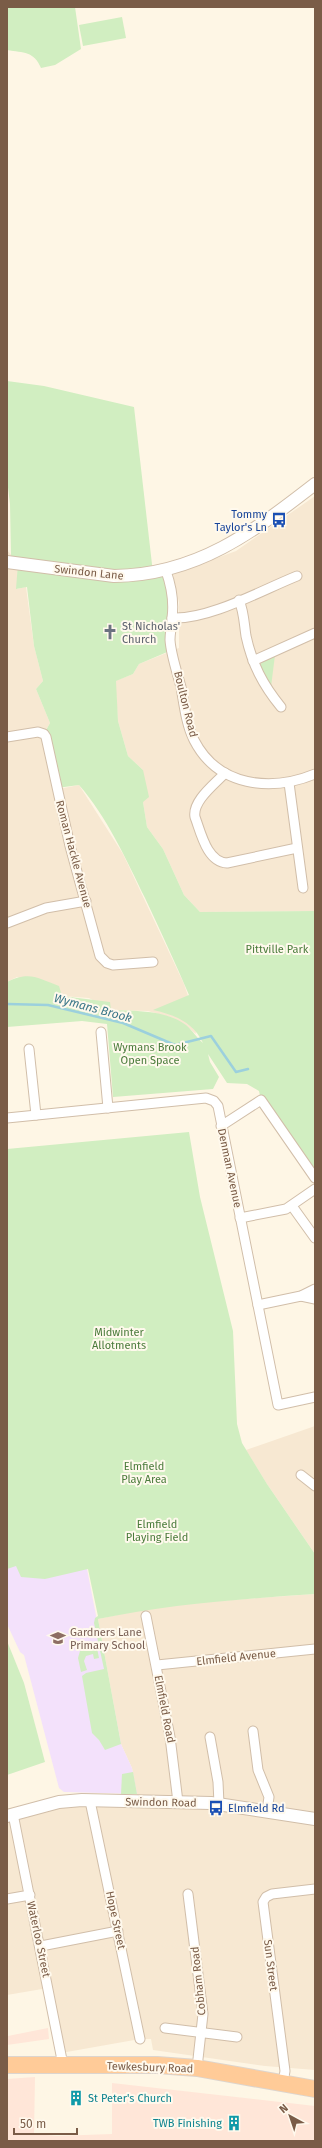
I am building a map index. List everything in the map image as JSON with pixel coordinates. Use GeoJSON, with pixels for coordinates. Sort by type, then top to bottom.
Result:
{"type":"FeatureCollection","features":[{"type":"Feature","properties":{"kind":"highway","name":"Tewkesbury Road"},"geometry":{"type":"LineString","coordinates":[[7,2065],[157,2065],[197,2068],[315,2089]]}},
{"type":"Feature","properties":{"kind":"street","name":"Swindon Lane"},"geometry":{"type":"LineString","coordinates":[[10,562],[114,576],[131,576],[166,571],[202,558],[233,544],[315,484]]}},
{"type":"Feature","properties":{"kind":"street"},"geometry":{"type":"LineString","coordinates":[[7,552],[10,562]]}},
{"type":"Feature","properties":{"kind":"street","name":"Boulton Road"},"geometry":{"type":"LineString","coordinates":[[166,571],[170,586],[172,618],[170,641],[190,729],[203,754],[225,773],[252,784],[270,785],[289,783],[315,774]]}},
{"type":"Feature","properties":{"kind":"street"},"geometry":{"type":"LineString","coordinates":[[172,618],[195,617],[297,576]]}},
{"type":"Feature","properties":{"kind":"street"},"geometry":{"type":"LineString","coordinates":[[239,600],[244,611],[246,632],[253,660],[262,682],[281,707]]}},
{"type":"Feature","properties":{"kind":"street"},"geometry":{"type":"LineString","coordinates":[[253,660],[315,633]]}},
{"type":"Feature","properties":{"kind":"street","name":"Roman Hackle Avenue"},"geometry":{"type":"LineString","coordinates":[[7,737],[38,732],[44,734],[70,846],[86,901],[98,952],[103,960],[113,965],[153,962]]}},
{"type":"Feature","properties":{"kind":"street"},"geometry":{"type":"LineString","coordinates":[[225,773],[197,804],[194,811],[195,817],[212,857],[219,862],[227,863],[298,848]]}},
{"type":"Feature","properties":{"kind":"street"},"geometry":{"type":"LineString","coordinates":[[289,783],[303,888]]}},
{"type":"Feature","properties":{"kind":"street"},"geometry":{"type":"LineString","coordinates":[[7,923],[46,908],[86,901]]}},
{"type":"Feature","properties":{"kind":"street"},"geometry":{"type":"LineString","coordinates":[[101,1032],[108,1108]]}},
{"type":"Feature","properties":{"kind":"street"},"geometry":{"type":"LineString","coordinates":[[29,1048],[36,1115]]}},
{"type":"Feature","properties":{"kind":"street","name":"Denman Avenue"},"geometry":{"type":"LineString","coordinates":[[7,1118],[209,1098],[214,1101],[218,1106],[278,1405],[315,1397]]}},
{"type":"Feature","properties":{"kind":"street"},"geometry":{"type":"LineString","coordinates":[[221,1126],[261,1100],[315,1178]]}},
{"type":"Feature","properties":{"kind":"street"},"geometry":{"type":"LineString","coordinates":[[240,1218],[286,1209],[315,1189]]}},
{"type":"Feature","properties":{"kind":"street"},"geometry":{"type":"LineString","coordinates":[[292,1206],[315,1238]]}},
{"type":"Feature","properties":{"kind":"street"},"geometry":{"type":"LineString","coordinates":[[258,1305],[301,1296],[315,1289]]}},
{"type":"Feature","properties":{"kind":"street"},"geometry":{"type":"LineString","coordinates":[[301,1296],[315,1299]]}},
{"type":"Feature","properties":{"kind":"street"},"geometry":{"type":"LineString","coordinates":[[301,1474],[315,1486]]}},
{"type":"Feature","properties":{"kind":"street","name":"Elmfield Road"},"geometry":{"type":"LineString","coordinates":[[146,1616],[170,1738],[178,1802]]}},
{"type":"Feature","properties":{"kind":"street","name":"Elmfield Avenue"},"geometry":{"type":"LineString","coordinates":[[156,1665],[315,1649]]}},
{"type":"Feature","properties":{"kind":"street"},"geometry":{"type":"LineString","coordinates":[[253,1731],[258,1770],[269,1797],[267,1811]]}},
{"type":"Feature","properties":{"kind":"street"},"geometry":{"type":"LineString","coordinates":[[210,1737],[218,1782],[219,1804]]}},
{"type":"Feature","properties":{"kind":"street","name":"Swindon Road"},"geometry":{"type":"LineString","coordinates":[[10,1815],[66,1801],[178,1802],[219,1804],[315,1819]]}},
{"type":"Feature","properties":{"kind":"street","name":"Hope Street"},"geometry":{"type":"LineString","coordinates":[[90,1801],[140,2039]]}},
{"type":"Feature","properties":{"kind":"street","name":"Waterloo Street"},"geometry":{"type":"LineString","coordinates":[[10,1815],[41,1946],[63,2064]]}},
{"type":"Feature","properties":{"kind":"street","name":"Sun Street"},"geometry":{"type":"LineString","coordinates":[[283,2083],[284,2071],[263,1902],[266,1897],[272,1894],[315,1889]]}},
{"type":"Feature","properties":{"kind":"street","name":"Cobham Road"},"geometry":{"type":"LineString","coordinates":[[188,1894],[203,2014],[197,2068]]}},
{"type":"Feature","properties":{"kind":"street"},"geometry":{"type":"LineString","coordinates":[[7,1899],[30,1895]]}},
{"type":"Feature","properties":{"kind":"street"},"geometry":{"type":"LineString","coordinates":[[41,1946],[118,1931]]}},
{"type":"Feature","properties":{"kind":"street"},"geometry":{"type":"LineString","coordinates":[[165,2028],[237,2037]]}},
{"type":"Feature","properties":{"kind":"shaded area"},"geometry":{"type":"Polygon","coordinates":[[[315,496],[315,911],[200,912],[184,895],[163,849],[147,827],[143,802],[143,770],[128,756],[118,721],[115,681],[133,674],[139,664],[179,648],[179,603],[173,574],[236,551],[315,496]]]}},
{"type":"Feature","properties":{"kind":"shaded area"},"geometry":{"type":"Polygon","coordinates":[[[7,550],[18,563],[17,589],[26,587],[34,646],[43,681],[36,689],[50,723],[44,734],[54,790],[79,785],[123,854],[184,984],[193,1011],[196,1034],[173,1018],[148,1011],[111,1010],[89,998],[62,996],[17,977],[7,982],[7,550]]]}},
{"type":"Feature","properties":{"kind":"shaded area"},"geometry":{"type":"Polygon","coordinates":[[[315,1426],[315,1554],[267,1484],[246,1450],[315,1426]]]}},
{"type":"Feature","properties":{"kind":"shaded area","name":"Gardners Lane Primary School"},"geometry":{"type":"Polygon","coordinates":[[[7,1470],[87,1569],[121,1744],[132,1768],[137,1794],[64,1792],[59,1788],[24,1655],[20,1652],[7,1624],[7,1470]]]}},
{"type":"Feature","properties":{"kind":"shaded area"},"geometry":{"type":"Polygon","coordinates":[[[315,1594],[315,2070],[265,2066],[153,2050],[151,2039],[140,2039],[61,2053],[48,1988],[7,1995],[7,1816],[59,1802],[138,1802],[132,1768],[121,1744],[98,1619],[145,1609],[189,1603],[315,1594]]]}},
{"type":"Feature","properties":{"kind":"shaded area"},"geometry":{"type":"Polygon","coordinates":[[[48,2028],[49,2039],[7,2045],[7,2034],[8,2036],[48,2028]]]}},
{"type":"Feature","properties":{"kind":"shaded area"},"geometry":{"type":"Polygon","coordinates":[[[35,2077],[34,2134],[57,2136],[112,2134],[112,2083],[315,2106],[315,2141],[7,2141],[7,2079],[35,2077]]]}},
{"type":"Feature","properties":{"kind":"green space"},"geometry":{"type":"Polygon","coordinates":[[[7,7],[75,7],[81,49],[55,65],[41,68],[32,56],[7,50],[7,7]]]}},
{"type":"Feature","properties":{"kind":"green space"},"geometry":{"type":"Polygon","coordinates":[[[122,17],[126,38],[83,46],[79,25],[122,17]]]}},
{"type":"Feature","properties":{"kind":"green space"},"geometry":{"type":"Polygon","coordinates":[[[7,381],[44,386],[134,407],[153,573],[166,571],[172,650],[139,664],[133,674],[116,681],[118,721],[128,756],[143,770],[149,797],[143,802],[147,827],[163,849],[184,895],[200,912],[315,911],[315,1178],[261,1100],[259,1091],[247,1084],[227,1083],[208,1054],[210,1062],[219,1077],[213,1089],[113,1097],[107,1024],[82,1021],[7,1027],[7,982],[28,976],[39,978],[59,986],[62,996],[110,1002],[111,1010],[150,1012],[169,1016],[186,1025],[203,1043],[194,1030],[182,1020],[169,1014],[153,1010],[189,995],[184,983],[131,868],[107,825],[89,797],[79,785],[57,788],[44,734],[50,723],[36,689],[43,681],[34,646],[27,587],[16,589],[18,563],[11,556],[10,504],[7,479],[7,381]]]}},
{"type":"Feature","properties":{"kind":"green space"},"geometry":{"type":"Polygon","coordinates":[[[275,655],[271,687],[268,686],[260,666],[263,660],[275,655]]]}},
{"type":"Feature","properties":{"kind":"green space","name":"Midwinter Allotments"},"geometry":{"type":"Polygon","coordinates":[[[189,1132],[200,1197],[233,1331],[237,1424],[242,1443],[267,1484],[315,1554],[315,1594],[233,1600],[152,1609],[98,1619],[121,1744],[105,1750],[99,1740],[92,1733],[82,1676],[86,1673],[104,1669],[94,1623],[95,1618],[98,1616],[88,1569],[45,1579],[21,1577],[16,1566],[7,1569],[7,1149],[189,1132]]]}},
{"type":"Feature","properties":{"kind":"green space"},"geometry":{"type":"Polygon","coordinates":[[[7,1641],[24,1683],[45,1762],[7,1775],[7,1641]]]}},
{"type":"Feature","properties":{"kind":"green space"},"geometry":{"type":"Polygon","coordinates":[[[97,1648],[99,1658],[94,1659],[93,1654],[86,1656],[84,1661],[87,1670],[81,1672],[78,1658],[80,1651],[97,1648]]]}},
{"type":"Feature","properties":{"kind":"green space"},"geometry":{"type":"Polygon","coordinates":[[[133,1772],[137,1794],[121,1794],[122,1774],[133,1772]]]}},
{"type":"Feature","properties":{"kind":"waterway","name":"Wymans Brook"},"geometry":{"type":"LineString","coordinates":[[7,1004],[48,1005],[123,1023],[175,1045],[211,1036],[236,1072],[248,1069]]}},
{"type":"Feature","properties":{"kind":"place","name":"Tommy Taylor's Ln"},"geometry":{"type":"Point","coordinates":[279,520]}},
{"type":"Feature","properties":{"kind":"place","name":"St Nicholas' Church"},"geometry":{"type":"Point","coordinates":[110,632]}},
{"type":"Feature","properties":{"kind":"place","name":"Gardners Lane Primary School"},"geometry":{"type":"Point","coordinates":[58,1638]}},
{"type":"Feature","properties":{"kind":"place","name":"Elmfield Rd"},"geometry":{"type":"Point","coordinates":[216,1808]}},
{"type":"Feature","properties":{"kind":"place","name":"St Peter's Church"},"geometry":{"type":"Point","coordinates":[76,2098]}},
{"type":"Feature","properties":{"kind":"place","name":"TWB Finishing"},"geometry":{"type":"Point","coordinates":[234,2123]}},
{"type":"Feature","properties":{"kind":"park label","name":"Pittville Park"},"geometry":{"type":"Point","coordinates":[277,949]}},
{"type":"Feature","properties":{"kind":"park label","name":"Wymans Brook Open Space"},"geometry":{"type":"Point","coordinates":[150,1053]}},
{"type":"Feature","properties":{"kind":"park label","name":"Elmfield Play Area"},"geometry":{"type":"Point","coordinates":[144,1472]}},
{"type":"Feature","properties":{"kind":"park label","name":"Elmfield Playing Field"},"geometry":{"type":"Point","coordinates":[157,1530]}}]}
